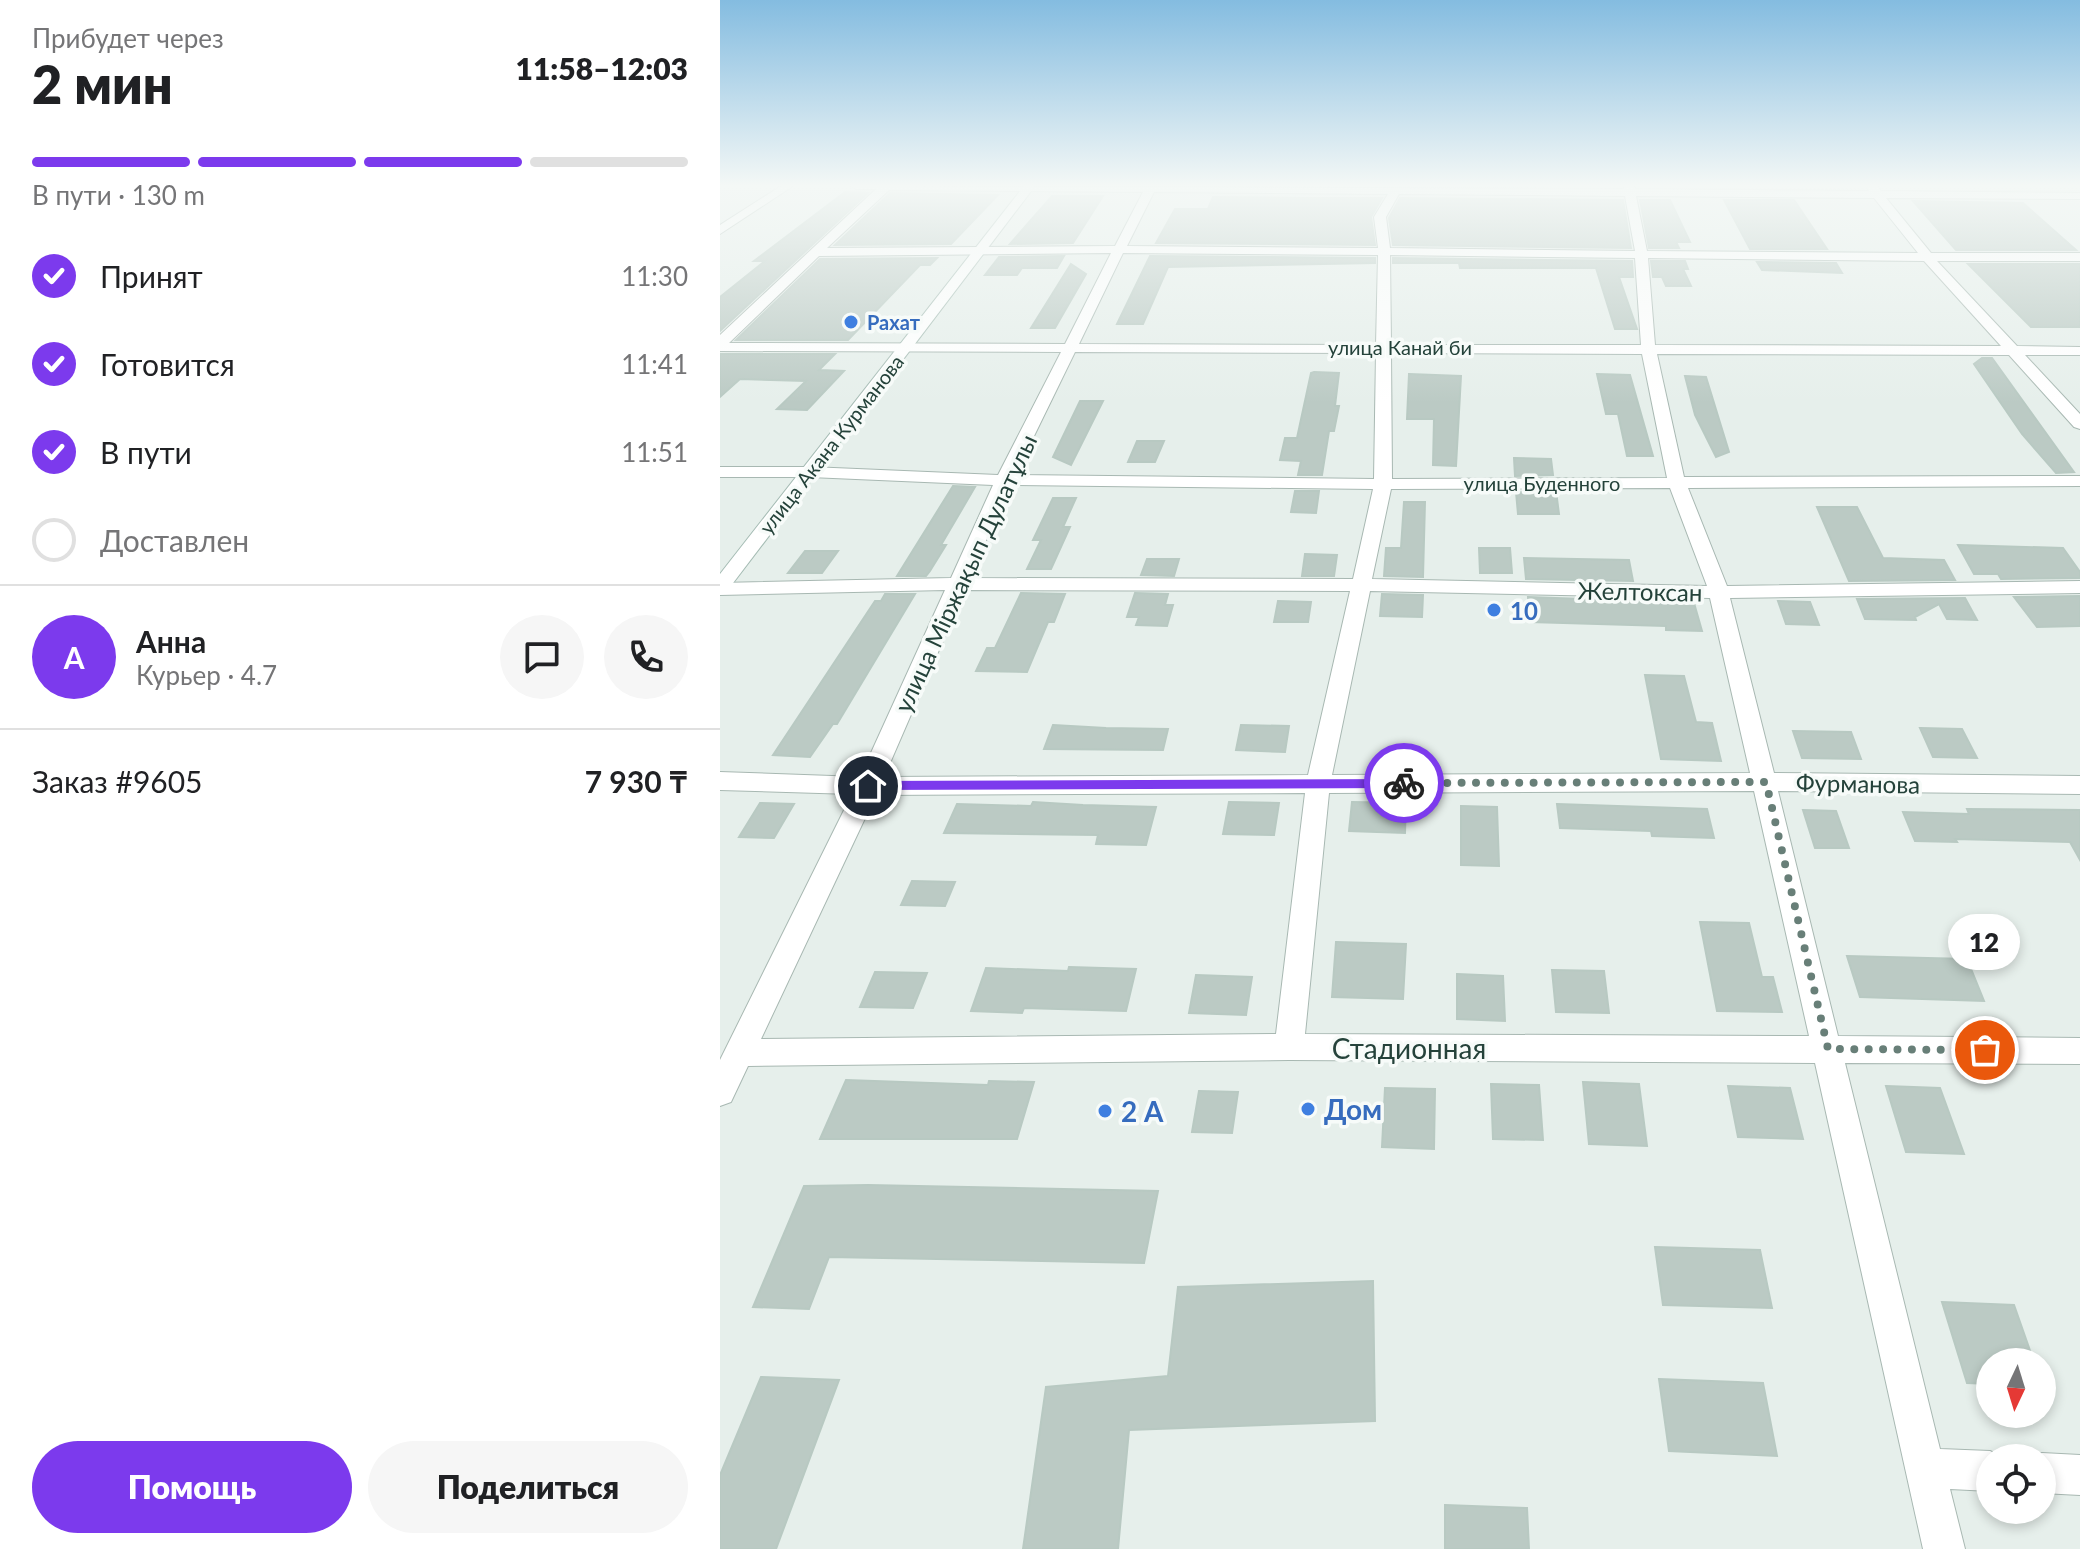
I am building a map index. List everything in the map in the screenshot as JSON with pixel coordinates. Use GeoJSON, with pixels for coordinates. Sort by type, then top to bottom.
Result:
{"type":"FeatureCollection","features":[{"type":"Feature","properties":{"kind":"street"},"geometry":{"type":"LineString","coordinates":[[720,345],[810,258]]}},
{"type":"Feature","properties":{"kind":"street","name":"улица Акана Курманова"},"geometry":{"type":"LineString","coordinates":[[720,588],[975,258]]}},
{"type":"Feature","properties":{"kind":"street","name":"улица Міржақып Дулатұлы"},"geometry":{"type":"LineString","coordinates":[[720,1092],[868,786],[1004,480],[1115,258]]}},
{"type":"Feature","properties":{"kind":"street"},"geometry":{"type":"LineString","coordinates":[[1289,1047],[1318,784],[1383,484],[1384,258]]}},
{"type":"Feature","properties":{"kind":"street"},"geometry":{"type":"LineString","coordinates":[[1641,258],[1648,348],[1677,483],[1719,592],[1944,1549]]}},
{"type":"Feature","properties":{"kind":"street"},"geometry":{"type":"LineString","coordinates":[[1928,258],[2080,424]]}},
{"type":"Feature","properties":{"kind":"street","name":"улица Канай би"},"geometry":{"type":"LineString","coordinates":[[720,345],[2080,351]]}},
{"type":"Feature","properties":{"kind":"street","name":"улица Буденного"},"geometry":{"type":"LineString","coordinates":[[720,472],[810,472],[1004,480],[1383,484],[2080,481]]}},
{"type":"Feature","properties":{"kind":"street","name":"Желтоксан"},"geometry":{"type":"LineString","coordinates":[[720,588],[960,584],[1361,585],[1719,592],[2080,587]]}},
{"type":"Feature","properties":{"kind":"street","name":"Фурманова"},"geometry":{"type":"LineString","coordinates":[[720,781],[868,786],[1766,782],[2080,785]]}},
{"type":"Feature","properties":{"kind":"street","name":"Стадионная"},"geometry":{"type":"LineString","coordinates":[[739,1053],[1289,1047],[2080,1051]]}},
{"type":"Feature","properties":{"kind":"street"},"geometry":{"type":"LineString","coordinates":[[1927,1468],[1976,1470]]}},
{"type":"Feature","properties":{"kind":"street"},"geometry":{"type":"LineString","coordinates":[[2056,1474],[2080,1475]]}},
{"type":"Feature","properties":{"kind":"building"},"geometry":{"type":"Polygon","coordinates":[[[758,258],[798,258],[720,331],[720,297],[765,261],[754,261],[758,258]]]}},
{"type":"Feature","properties":{"kind":"building"},"geometry":{"type":"Polygon","coordinates":[[[937,258],[930,265],[920,265],[848,340],[736,340],[820,259],[937,258]]]}},
{"type":"Feature","properties":{"kind":"building"},"geometry":{"type":"Polygon","coordinates":[[[998,258],[1063,258],[1057,268],[1022,268],[1017,275],[985,275],[998,258]]]}},
{"type":"Feature","properties":{"kind":"building"},"geometry":{"type":"Polygon","coordinates":[[[1149,258],[1375,258],[1375,263],[1168,267],[1143,324],[1117,324],[1149,258]]]}},
{"type":"Feature","properties":{"kind":"building"},"geometry":{"type":"Polygon","coordinates":[[[1393,258],[1632,261],[1633,277],[1619,277],[1637,329],[1615,329],[1596,268],[1460,268],[1459,263],[1393,263],[1393,258]]]}},
{"type":"Feature","properties":{"kind":"building"},"geometry":{"type":"Polygon","coordinates":[[[1651,261],[1685,261],[1688,269],[1683,269],[1691,286],[1666,286],[1662,277],[1653,277],[1651,261]]]}},
{"type":"Feature","properties":{"kind":"building"},"geometry":{"type":"Polygon","coordinates":[[[1757,262],[1836,263],[1842,273],[1762,270],[1757,262]]]}},
{"type":"Feature","properties":{"kind":"building"},"geometry":{"type":"Polygon","coordinates":[[[1071,264],[1086,274],[1055,328],[1031,328],[1071,264]]]}},
{"type":"Feature","properties":{"kind":"building"},"geometry":{"type":"Polygon","coordinates":[[[1968,264],[2080,264],[2080,327],[2031,327],[1968,264]]]}},
{"type":"Feature","properties":{"kind":"building"},"geometry":{"type":"Polygon","coordinates":[[[720,354],[835,354],[819,370],[844,371],[807,410],[777,409],[806,381],[740,379],[720,397],[720,354]]]}},
{"type":"Feature","properties":{"kind":"building"},"geometry":{"type":"Polygon","coordinates":[[[1982,358],[1992,358],[2074,472],[2056,473],[2022,434],[1974,364],[1982,358]]]}},
{"type":"Feature","properties":{"kind":"building"},"geometry":{"type":"Polygon","coordinates":[[[1311,373],[1339,373],[1335,406],[1339,406],[1334,431],[1329,431],[1322,475],[1298,475],[1301,461],[1280,460],[1285,438],[1297,438],[1311,373]]]}},
{"type":"Feature","properties":{"kind":"building"},"geometry":{"type":"Polygon","coordinates":[[[1409,374],[1461,376],[1456,466],[1433,465],[1434,419],[1407,419],[1409,374]]]}},
{"type":"Feature","properties":{"kind":"building"},"geometry":{"type":"Polygon","coordinates":[[[1597,374],[1630,375],[1653,456],[1627,456],[1618,414],[1606,414],[1597,374]]]}},
{"type":"Feature","properties":{"kind":"building"},"geometry":{"type":"Polygon","coordinates":[[[1685,376],[1706,377],[1729,452],[1716,457],[1695,415],[1685,376]]]}},
{"type":"Feature","properties":{"kind":"building"},"geometry":{"type":"Polygon","coordinates":[[[1080,401],[1103,401],[1071,465],[1053,457],[1080,401]]]}},
{"type":"Feature","properties":{"kind":"building"},"geometry":{"type":"Polygon","coordinates":[[[1137,441],[1164,441],[1155,462],[1128,462],[1137,441]]]}},
{"type":"Feature","properties":{"kind":"building"},"geometry":{"type":"Polygon","coordinates":[[[1514,458],[1551,459],[1553,475],[1515,476],[1514,458]]]}},
{"type":"Feature","properties":{"kind":"building"},"geometry":{"type":"Polygon","coordinates":[[[953,486],[975,487],[941,545],[946,545],[930,571],[926,576],[897,576],[953,486]]]}},
{"type":"Feature","properties":{"kind":"building"},"geometry":{"type":"Polygon","coordinates":[[[1295,491],[1319,491],[1316,513],[1291,512],[1295,491]]]}},
{"type":"Feature","properties":{"kind":"building"},"geometry":{"type":"Polygon","coordinates":[[[1556,491],[1559,514],[1518,514],[1516,492],[1556,491]]]}},
{"type":"Feature","properties":{"kind":"building"},"geometry":{"type":"Polygon","coordinates":[[[1053,498],[1076,498],[1063,527],[1070,527],[1051,569],[1027,569],[1041,540],[1033,540],[1053,498]]]}},
{"type":"Feature","properties":{"kind":"building"},"geometry":{"type":"Polygon","coordinates":[[[1404,502],[1425,502],[1423,577],[1384,576],[1386,548],[1401,548],[1404,502]]]}},
{"type":"Feature","properties":{"kind":"building"},"geometry":{"type":"Polygon","coordinates":[[[1817,507],[1857,507],[1883,558],[1944,560],[1955,580],[1849,581],[1817,507]]]}},
{"type":"Feature","properties":{"kind":"building"},"geometry":{"type":"Polygon","coordinates":[[[1958,545],[2063,548],[2080,572],[2080,578],[2001,579],[1998,574],[1974,574],[1958,545]]]}},
{"type":"Feature","properties":{"kind":"building"},"geometry":{"type":"Polygon","coordinates":[[[1479,548],[1510,548],[1512,573],[1480,573],[1479,548]]]}},
{"type":"Feature","properties":{"kind":"building"},"geometry":{"type":"Polygon","coordinates":[[[805,551],[838,551],[822,573],[788,573],[805,551]]]}},
{"type":"Feature","properties":{"kind":"building"},"geometry":{"type":"Polygon","coordinates":[[[1305,554],[1337,555],[1334,576],[1302,576],[1305,554]]]}},
{"type":"Feature","properties":{"kind":"building"},"geometry":{"type":"Polygon","coordinates":[[[1524,558],[1629,560],[1633,581],[1526,579],[1524,558]]]}},
{"type":"Feature","properties":{"kind":"building"},"geometry":{"type":"Polygon","coordinates":[[[1147,559],[1179,559],[1174,576],[1141,575],[1147,559]]]}},
{"type":"Feature","properties":{"kind":"building"},"geometry":{"type":"Polygon","coordinates":[[[1021,593],[1065,594],[1054,622],[1048,622],[1027,672],[976,671],[987,648],[995,648],[1021,593]]]}},
{"type":"Feature","properties":{"kind":"building"},"geometry":{"type":"Polygon","coordinates":[[[1135,593],[1168,594],[1165,605],[1173,605],[1167,626],[1136,625],[1139,617],[1127,617],[1135,593]]]}},
{"type":"Feature","properties":{"kind":"building"},"geometry":{"type":"Polygon","coordinates":[[[885,594],[915,594],[837,724],[833,724],[810,757],[773,755],[875,601],[881,601],[885,594]]]}},
{"type":"Feature","properties":{"kind":"building"},"geometry":{"type":"Polygon","coordinates":[[[1382,594],[1423,595],[1422,617],[1380,616],[1382,594]]]}},
{"type":"Feature","properties":{"kind":"building"},"geometry":{"type":"Polygon","coordinates":[[[2080,596],[2080,626],[2037,627],[2014,597],[2080,596]]]}},
{"type":"Feature","properties":{"kind":"building"},"geometry":{"type":"Polygon","coordinates":[[[1528,597],[1694,603],[1702,631],[1666,630],[1666,626],[1530,622],[1528,597]]]}},
{"type":"Feature","properties":{"kind":"building"},"geometry":{"type":"Polygon","coordinates":[[[1965,598],[1977,620],[1947,619],[1939,604],[1915,617],[1916,620],[1865,619],[1857,599],[1965,598]]]}},
{"type":"Feature","properties":{"kind":"building"},"geometry":{"type":"Polygon","coordinates":[[[1278,601],[1311,602],[1308,622],[1274,622],[1278,601]]]}},
{"type":"Feature","properties":{"kind":"building"},"geometry":{"type":"Polygon","coordinates":[[[1778,601],[1810,602],[1819,625],[1786,624],[1778,601]]]}},
{"type":"Feature","properties":{"kind":"building"},"geometry":{"type":"Polygon","coordinates":[[[1645,675],[1684,676],[1696,722],[1712,723],[1721,761],[1661,759],[1645,675]]]}},
{"type":"Feature","properties":{"kind":"building"},"geometry":{"type":"Polygon","coordinates":[[[1053,725],[1168,729],[1163,750],[1044,749],[1053,725]]]}},
{"type":"Feature","properties":{"kind":"building"},"geometry":{"type":"Polygon","coordinates":[[[1241,725],[1289,726],[1285,752],[1236,750],[1241,725]]]}},
{"type":"Feature","properties":{"kind":"building"},"geometry":{"type":"Polygon","coordinates":[[[1920,728],[1962,729],[1977,758],[1933,757],[1920,728]]]}},
{"type":"Feature","properties":{"kind":"building"},"geometry":{"type":"Polygon","coordinates":[[[1793,731],[1851,732],[1861,759],[1802,758],[1793,731]]]}},
{"type":"Feature","properties":{"kind":"building"},"geometry":{"type":"Polygon","coordinates":[[[1033,802],[1156,807],[1146,845],[1096,844],[1098,835],[944,833],[957,804],[1031,806],[1033,802]]]}},
{"type":"Feature","properties":{"kind":"building"},"geometry":{"type":"Polygon","coordinates":[[[1229,802],[1279,803],[1274,835],[1223,834],[1229,802]]]}},
{"type":"Feature","properties":{"kind":"building"},"geometry":{"type":"Polygon","coordinates":[[[1352,802],[1406,803],[1405,833],[1349,831],[1352,802]]]}},
{"type":"Feature","properties":{"kind":"building"},"geometry":{"type":"Polygon","coordinates":[[[760,803],[794,804],[774,838],[739,837],[760,803]]]}},
{"type":"Feature","properties":{"kind":"building"},"geometry":{"type":"Polygon","coordinates":[[[1557,804],[1707,809],[1714,838],[1652,836],[1651,831],[1560,828],[1557,804]]]}},
{"type":"Feature","properties":{"kind":"building"},"geometry":{"type":"Polygon","coordinates":[[[1461,806],[1497,807],[1499,866],[1461,865],[1461,806]]]}},
{"type":"Feature","properties":{"kind":"building"},"geometry":{"type":"Polygon","coordinates":[[[1967,809],[2080,810],[2080,860],[2070,842],[1915,841],[1903,812],[1969,814],[1967,809]]]}},
{"type":"Feature","properties":{"kind":"building"},"geometry":{"type":"Polygon","coordinates":[[[1803,810],[1836,811],[1849,848],[1815,848],[1803,810]]]}},
{"type":"Feature","properties":{"kind":"building"},"geometry":{"type":"Polygon","coordinates":[[[912,881],[955,882],[945,906],[901,905],[912,881]]]}},
{"type":"Feature","properties":{"kind":"building"},"geometry":{"type":"Polygon","coordinates":[[[1700,922],[1749,923],[1762,977],[1773,977],[1782,1012],[1717,1011],[1700,922]]]}},
{"type":"Feature","properties":{"kind":"building"},"geometry":{"type":"Polygon","coordinates":[[[1336,942],[1406,944],[1403,999],[1332,997],[1336,942]]]}},
{"type":"Feature","properties":{"kind":"building"},"geometry":{"type":"Polygon","coordinates":[[[1847,956],[1967,959],[1984,1001],[1860,997],[1847,956]]]}},
{"type":"Feature","properties":{"kind":"building"},"geometry":{"type":"Polygon","coordinates":[[[1069,967],[1136,969],[1126,1011],[1024,1008],[1022,1013],[971,1011],[986,968],[1068,971],[1069,967]]]}},
{"type":"Feature","properties":{"kind":"building"},"geometry":{"type":"Polygon","coordinates":[[[1552,970],[1604,971],[1609,1013],[1556,1012],[1552,970]]]}},
{"type":"Feature","properties":{"kind":"building"},"geometry":{"type":"Polygon","coordinates":[[[875,972],[927,973],[913,1008],[860,1007],[875,972]]]}},
{"type":"Feature","properties":{"kind":"building"},"geometry":{"type":"Polygon","coordinates":[[[1457,974],[1503,976],[1505,1021],[1457,1019],[1457,974]]]}},
{"type":"Feature","properties":{"kind":"building"},"geometry":{"type":"Polygon","coordinates":[[[1196,975],[1252,977],[1246,1015],[1189,1013],[1196,975]]]}},
{"type":"Feature","properties":{"kind":"building"},"geometry":{"type":"Polygon","coordinates":[[[846,1080],[988,1085],[989,1081],[1034,1082],[1017,1139],[820,1139],[846,1080]]]}},
{"type":"Feature","properties":{"kind":"building"},"geometry":{"type":"Polygon","coordinates":[[[1583,1082],[1639,1084],[1647,1146],[1589,1144],[1583,1082]]]}},
{"type":"Feature","properties":{"kind":"building"},"geometry":{"type":"Polygon","coordinates":[[[1491,1084],[1539,1085],[1543,1140],[1493,1139],[1491,1084]]]}},
{"type":"Feature","properties":{"kind":"building"},"geometry":{"type":"Polygon","coordinates":[[[1728,1086],[1790,1088],[1803,1139],[1738,1137],[1728,1086]]]}},
{"type":"Feature","properties":{"kind":"building"},"geometry":{"type":"Polygon","coordinates":[[[1886,1086],[1940,1088],[1964,1154],[1906,1152],[1886,1086]]]}},
{"type":"Feature","properties":{"kind":"building"},"geometry":{"type":"Polygon","coordinates":[[[1385,1088],[1435,1089],[1434,1149],[1382,1147],[1385,1088]]]}},
{"type":"Feature","properties":{"kind":"building"},"geometry":{"type":"Polygon","coordinates":[[[1199,1091],[1238,1092],[1232,1133],[1192,1132],[1199,1091]]]}},
{"type":"Feature","properties":{"kind":"building"},"geometry":{"type":"Polygon","coordinates":[[[804,1186],[1158,1191],[1144,1263],[829,1257],[809,1309],[753,1307],[804,1186]]]}},
{"type":"Feature","properties":{"kind":"building"},"geometry":{"type":"Polygon","coordinates":[[[1655,1247],[1760,1250],[1772,1308],[1663,1305],[1655,1247]]]}},
{"type":"Feature","properties":{"kind":"building"},"geometry":{"type":"Polygon","coordinates":[[[1373,1281],[1375,1421],[1129,1430],[1118,1549],[1023,1549],[1046,1387],[1168,1376],[1178,1287],[1373,1281]]]}},
{"type":"Feature","properties":{"kind":"building"},"geometry":{"type":"Polygon","coordinates":[[[1942,1302],[2014,1305],[2029,1348],[1976,1348],[1976,1383],[1967,1383],[1942,1302]]]}},
{"type":"Feature","properties":{"kind":"building"},"geometry":{"type":"Polygon","coordinates":[[[761,1377],[839,1380],[776,1549],[720,1549],[720,1475],[761,1377]]]}},
{"type":"Feature","properties":{"kind":"building"},"geometry":{"type":"Polygon","coordinates":[[[1659,1379],[1763,1383],[1777,1456],[1669,1451],[1659,1379]]]}},
{"type":"Feature","properties":{"kind":"building"},"geometry":{"type":"Polygon","coordinates":[[[1445,1505],[1527,1508],[1529,1549],[1445,1549],[1445,1505]]]}},
{"type":"Feature","properties":{"kind":"way so far"},"geometry":{"type":"LineString","coordinates":[[1404,783],[1766,782],[1828,1049],[1985,1050]]}},
{"type":"Feature","properties":{"kind":"place","name":"Рахат"},"geometry":{"type":"Point","coordinates":[851,322]}},
{"type":"Feature","properties":{"kind":"place","name":"10"},"geometry":{"type":"Point","coordinates":[1494,610]}},
{"type":"Feature","properties":{"kind":"place","name":"12"},"geometry":{"type":"Point","coordinates":[1985,1050]}},
{"type":"Feature","properties":{"kind":"place","name":"Дом"},"geometry":{"type":"Point","coordinates":[1308,1109]}},
{"type":"Feature","properties":{"kind":"place","name":"2 А"},"geometry":{"type":"Point","coordinates":[1105,1111]}},
{"type":"Feature","properties":{"kind":"route"},"geometry":{"type":"LineString","coordinates":[[868,786],[1404,783]]}}]}
